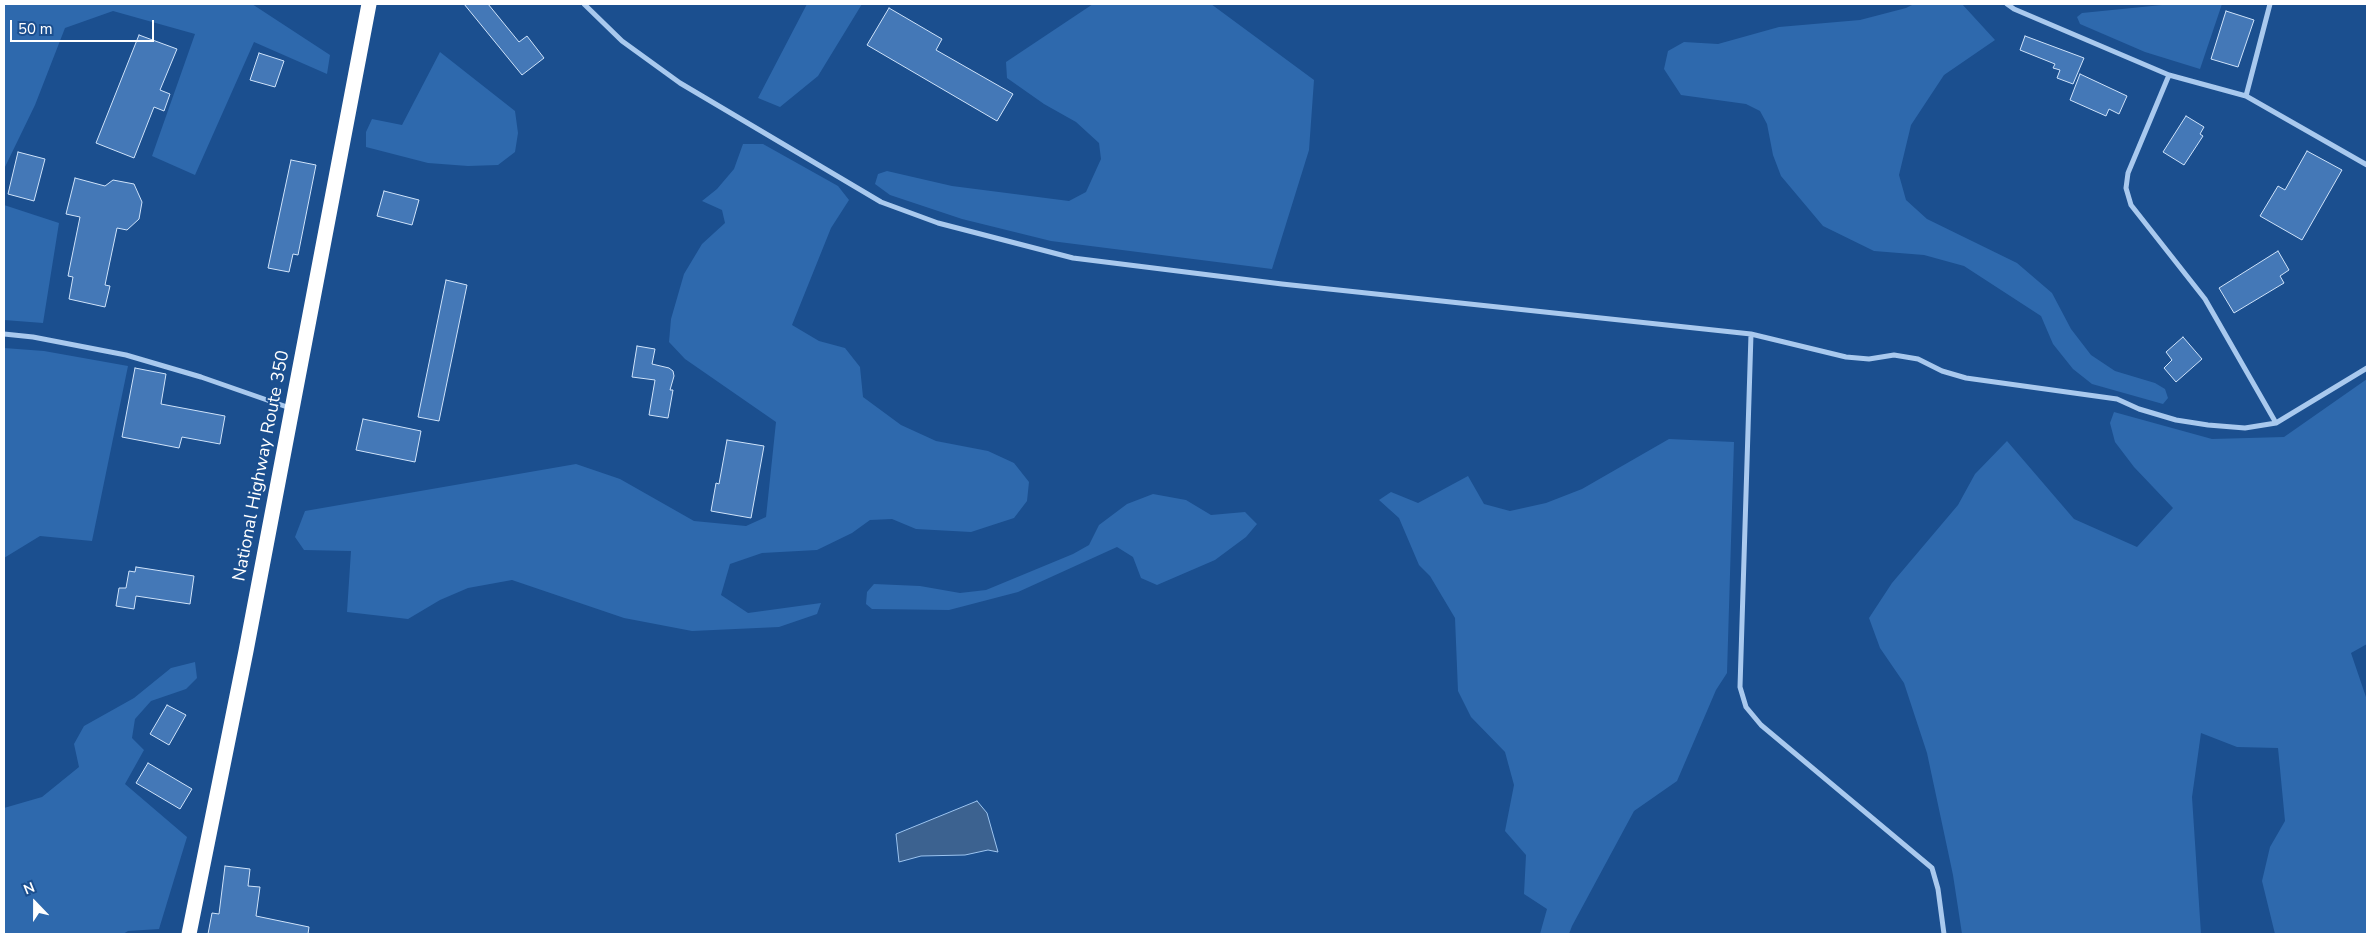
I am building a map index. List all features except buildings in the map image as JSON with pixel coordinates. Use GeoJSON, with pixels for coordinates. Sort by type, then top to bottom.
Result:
{"type":"FeatureCollection","features":[{"type":"Feature","properties":{"kind":"highway","name":"National Highway Route 350"},"geometry":{"type":"LineString","coordinates":[[189,934],[369,4]]}},
{"type":"Feature","properties":{"kind":"street"},"geometry":{"type":"LineString","coordinates":[[584,4],[622,42],[680,82],[882,202],[938,223],[1073,258],[1282,284],[1751,334],[1846,357],[1869,359],[1894,355],[1918,358],[1942,371],[1966,378],[2117,399],[2139,409],[2176,420],[2245,428],[2276,423],[2367,368]]}},
{"type":"Feature","properties":{"kind":"street"},"geometry":{"type":"LineString","coordinates":[[2007,4],[2014,9],[2169,75],[2246,96],[2367,165]]}},
{"type":"Feature","properties":{"kind":"street"},"geometry":{"type":"LineString","coordinates":[[2246,96],[2270,4]]}},
{"type":"Feature","properties":{"kind":"street"},"geometry":{"type":"LineString","coordinates":[[2169,75],[2128,173],[2126,188],[2131,204],[2205,299],[2276,423]]}},
{"type":"Feature","properties":{"kind":"street"},"geometry":{"type":"LineString","coordinates":[[4,334],[33,337],[126,355],[201,377],[292,409]]}},
{"type":"Feature","properties":{"kind":"street"},"geometry":{"type":"LineString","coordinates":[[1751,334],[1740,687],[1746,707],[1761,724],[1932,868],[1938,888],[1944,934]]}},
{"type":"Feature","properties":{"kind":"shaded area"},"geometry":{"type":"Polygon","coordinates":[[[4,4],[252,4],[330,55],[327,74],[254,42],[195,175],[152,156],[195,34],[113,11],[65,28],[35,105],[4,169],[4,4]]]}},
{"type":"Feature","properties":{"kind":"shaded area"},"geometry":{"type":"Polygon","coordinates":[[[807,4],[862,4],[818,76],[780,107],[758,98],[807,4]]]}},
{"type":"Feature","properties":{"kind":"shaded area"},"geometry":{"type":"Polygon","coordinates":[[[1093,4],[1211,4],[1314,80],[1309,150],[1272,269],[1051,241],[962,219],[890,195],[875,184],[878,174],[887,171],[952,186],[1069,201],[1086,192],[1101,159],[1099,143],[1076,122],[1044,104],[1007,78],[1006,62],[1093,4]]]}},
{"type":"Feature","properties":{"kind":"shaded area"},"geometry":{"type":"Polygon","coordinates":[[[1914,4],[1962,4],[1995,40],[1944,75],[1911,125],[1899,175],[1906,200],[1927,219],[2017,263],[2052,293],[2071,329],[2091,355],[2115,371],[2155,383],[2165,389],[2168,398],[2163,404],[2092,384],[2073,369],[2053,344],[2041,316],[1964,266],[1924,255],[1874,251],[1823,226],[1781,176],[1773,155],[1767,124],[1760,111],[1746,104],[1681,95],[1664,69],[1668,51],[1684,42],[1718,44],[1779,27],[1860,20],[1906,8],[1914,4]]]}},
{"type":"Feature","properties":{"kind":"shaded area"},"geometry":{"type":"Polygon","coordinates":[[[2172,4],[2222,4],[2200,69],[2145,52],[2080,24],[2077,17],[2082,13],[2172,4]]]}},
{"type":"Feature","properties":{"kind":"shaded area"},"geometry":{"type":"Polygon","coordinates":[[[440,52],[515,111],[518,133],[515,152],[498,165],[468,166],[428,163],[366,147],[366,132],[372,119],[402,125],[440,52]]]}},
{"type":"Feature","properties":{"kind":"shaded area"},"geometry":{"type":"Polygon","coordinates":[[[743,144],[763,144],[838,186],[849,200],[831,228],[792,325],[819,341],[845,348],[860,367],[863,397],[901,425],[936,441],[988,451],[1014,463],[1029,482],[1027,501],[1014,518],[971,532],[916,529],[892,519],[870,520],[852,533],[817,550],[762,553],[730,564],[721,595],[748,613],[821,603],[817,614],[779,627],[692,631],[624,618],[512,580],[468,588],[440,600],[408,619],[347,612],[351,551],[304,550],[295,537],[305,511],[576,464],[620,479],[694,521],[746,526],[766,517],[776,422],[685,359],[669,342],[671,319],[684,274],[702,244],[725,223],[722,210],[702,201],[717,189],[734,169],[743,144]]]}},
{"type":"Feature","properties":{"kind":"shaded area"},"geometry":{"type":"Polygon","coordinates":[[[4,205],[59,223],[43,323],[4,320],[4,205]]]}},
{"type":"Feature","properties":{"kind":"shaded area"},"geometry":{"type":"Polygon","coordinates":[[[4,348],[44,351],[128,366],[92,541],[40,536],[4,558],[4,348]]]}},
{"type":"Feature","properties":{"kind":"shaded area"},"geometry":{"type":"Polygon","coordinates":[[[2367,379],[2367,644],[2351,653],[2367,700],[2367,934],[2275,934],[2262,881],[2270,847],[2285,821],[2278,748],[2237,747],[2201,733],[2192,797],[2201,934],[1962,934],[1953,875],[1927,753],[1904,683],[1880,648],[1869,618],[1892,583],[1958,505],[1975,474],[2007,441],[2074,519],[2137,547],[2173,508],[2134,467],[2115,442],[2110,423],[2114,412],[2212,439],[2284,437],[2367,379]]]}},
{"type":"Feature","properties":{"kind":"shaded area"},"geometry":{"type":"Polygon","coordinates":[[[1669,439],[1734,442],[1727,673],[1716,690],[1677,781],[1634,811],[1569,934],[1540,934],[1547,909],[1524,894],[1526,855],[1505,831],[1514,785],[1505,752],[1471,717],[1458,691],[1455,618],[1430,576],[1419,565],[1399,518],[1379,500],[1391,492],[1418,503],[1468,476],[1484,504],[1510,511],[1546,503],[1582,489],[1669,439]]]}},
{"type":"Feature","properties":{"kind":"shaded area"},"geometry":{"type":"Polygon","coordinates":[[[1153,494],[1186,500],[1211,515],[1245,512],[1257,524],[1246,537],[1215,560],[1157,585],[1141,578],[1133,557],[1117,547],[1018,592],[949,610],[872,609],[866,604],[867,592],[874,584],[920,586],[960,593],[986,590],[1073,554],[1089,545],[1099,525],[1127,504],[1153,494]]]}},
{"type":"Feature","properties":{"kind":"shaded area"},"geometry":{"type":"Polygon","coordinates":[[[195,662],[197,678],[186,689],[151,701],[135,719],[132,738],[144,750],[125,784],[187,837],[159,929],[128,931],[123,934],[4,934],[4,808],[42,797],[79,767],[74,744],[84,726],[134,698],[171,668],[195,662]]]}},
{"type":"Feature","properties":{"kind":"shaded area"},"geometry":{"type":"Polygon","coordinates":[[[977,801],[987,813],[998,852],[988,850],[965,855],[921,856],[899,862],[896,834],[977,801]]]}}]}
